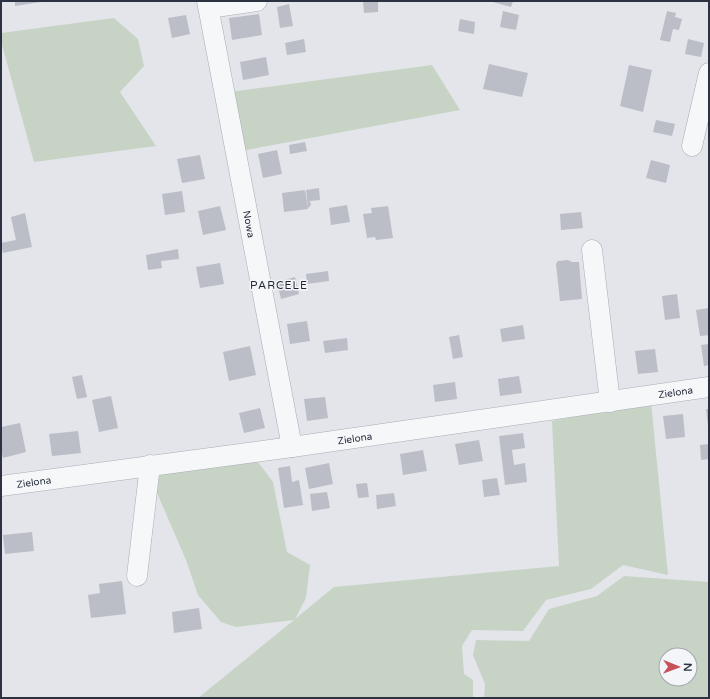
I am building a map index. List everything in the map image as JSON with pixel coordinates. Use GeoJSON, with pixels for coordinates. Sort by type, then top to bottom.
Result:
{"type":"FeatureCollection","features":[{"type":"Feature","properties":{"kind":"street"},"geometry":{"type":"LineString","coordinates":[[208,4],[257,1]]}},
{"type":"Feature","properties":{"kind":"street","name":"Nowa"},"geometry":{"type":"LineString","coordinates":[[208,4],[292,447]]}},
{"type":"Feature","properties":{"kind":"street"},"geometry":{"type":"LineString","coordinates":[[692,146],[709,73]]}},
{"type":"Feature","properties":{"kind":"street"},"geometry":{"type":"LineString","coordinates":[[592,250],[610,402]]}},
{"type":"Feature","properties":{"kind":"street","name":"Zielona"},"geometry":{"type":"LineString","coordinates":[[1,486],[292,447],[709,387]]}},
{"type":"Feature","properties":{"kind":"street"},"geometry":{"type":"LineString","coordinates":[[137,576],[150,465]]}},
{"type":"Feature","properties":{"kind":"green space"},"geometry":{"type":"Polygon","coordinates":[[[114,18],[138,39],[144,66],[120,92],[156,146],[34,162],[1,41],[1,33],[114,18]]]}},
{"type":"Feature","properties":{"kind":"green space"},"geometry":{"type":"Polygon","coordinates":[[[432,65],[460,110],[241,151],[230,92],[432,65]]]}},
{"type":"Feature","properties":{"kind":"green space"},"geometry":{"type":"Polygon","coordinates":[[[651,402],[668,575],[623,565],[591,589],[546,600],[523,631],[472,630],[462,646],[464,674],[473,680],[473,698],[198,698],[294,620],[236,627],[221,622],[198,595],[186,560],[154,486],[164,469],[255,458],[273,482],[287,552],[310,565],[306,598],[295,619],[334,587],[559,566],[552,421],[651,402]]]}},
{"type":"Feature","properties":{"kind":"green space"},"geometry":{"type":"Polygon","coordinates":[[[624,576],[709,582],[709,698],[484,698],[485,684],[473,655],[476,640],[529,641],[549,609],[597,596],[624,576]]]}},
{"type":"Feature","properties":{"kind":"building"},"geometry":{"type":"Polygon","coordinates":[[[15,1],[41,1],[41,2],[15,6],[15,1]]]}},
{"type":"Feature","properties":{"kind":"building"},"geometry":{"type":"Polygon","coordinates":[[[363,1],[378,1],[378,12],[364,13],[363,1]]]}},
{"type":"Feature","properties":{"kind":"building"},"geometry":{"type":"Polygon","coordinates":[[[489,1],[513,1],[511,7],[489,1]]]}},
{"type":"Feature","properties":{"kind":"building"},"geometry":{"type":"Polygon","coordinates":[[[289,4],[293,26],[280,28],[277,7],[289,4]]]}},
{"type":"Feature","properties":{"kind":"building"},"geometry":{"type":"Polygon","coordinates":[[[503,11],[519,15],[516,30],[500,27],[503,11]]]}},
{"type":"Feature","properties":{"kind":"building"},"geometry":{"type":"Polygon","coordinates":[[[667,11],[676,13],[675,17],[682,19],[679,30],[673,29],[670,42],[660,40],[667,11]]]}},
{"type":"Feature","properties":{"kind":"building"},"geometry":{"type":"Polygon","coordinates":[[[259,14],[262,35],[232,40],[229,18],[259,14]]]}},
{"type":"Feature","properties":{"kind":"building"},"geometry":{"type":"Polygon","coordinates":[[[186,15],[190,34],[172,38],[168,18],[186,15]]]}},
{"type":"Feature","properties":{"kind":"building"},"geometry":{"type":"Polygon","coordinates":[[[460,19],[475,22],[474,34],[458,31],[460,19]]]}},
{"type":"Feature","properties":{"kind":"building"},"geometry":{"type":"Polygon","coordinates":[[[304,39],[306,52],[287,55],[285,43],[304,39]]]}},
{"type":"Feature","properties":{"kind":"building"},"geometry":{"type":"Polygon","coordinates":[[[688,39],[704,43],[701,57],[685,54],[688,39]]]}},
{"type":"Feature","properties":{"kind":"building"},"geometry":{"type":"Polygon","coordinates":[[[266,57],[269,75],[243,80],[240,62],[266,57]]]}},
{"type":"Feature","properties":{"kind":"building"},"geometry":{"type":"Polygon","coordinates":[[[489,64],[528,73],[522,97],[483,89],[489,64]]]}},
{"type":"Feature","properties":{"kind":"building"},"geometry":{"type":"Polygon","coordinates":[[[629,65],[652,70],[643,112],[620,106],[629,65]]]}},
{"type":"Feature","properties":{"kind":"building"},"geometry":{"type":"Polygon","coordinates":[[[656,120],[675,124],[672,136],[653,132],[656,120]]]}},
{"type":"Feature","properties":{"kind":"building"},"geometry":{"type":"Polygon","coordinates":[[[305,142],[307,151],[290,154],[289,145],[305,142]]]}},
{"type":"Feature","properties":{"kind":"building"},"geometry":{"type":"Polygon","coordinates":[[[277,150],[282,174],[263,178],[258,154],[277,150]]]}},
{"type":"Feature","properties":{"kind":"building"},"geometry":{"type":"Polygon","coordinates":[[[200,155],[205,179],[182,183],[177,159],[200,155]]]}},
{"type":"Feature","properties":{"kind":"building"},"geometry":{"type":"Polygon","coordinates":[[[651,160],[670,165],[666,183],[646,178],[651,160]]]}},
{"type":"Feature","properties":{"kind":"building"},"geometry":{"type":"Polygon","coordinates":[[[319,188],[320,200],[310,201],[311,205],[308,208],[306,190],[319,188]]]}},
{"type":"Feature","properties":{"kind":"building"},"geometry":{"type":"Polygon","coordinates":[[[305,190],[308,209],[284,212],[282,193],[305,190]]]}},
{"type":"Feature","properties":{"kind":"building"},"geometry":{"type":"Polygon","coordinates":[[[182,191],[185,212],[165,215],[162,194],[182,191]]]}},
{"type":"Feature","properties":{"kind":"building"},"geometry":{"type":"Polygon","coordinates":[[[347,205],[350,222],[331,225],[329,208],[347,205]]]}},
{"type":"Feature","properties":{"kind":"building"},"geometry":{"type":"Polygon","coordinates":[[[220,206],[226,230],[203,235],[198,211],[220,206]]]}},
{"type":"Feature","properties":{"kind":"building"},"geometry":{"type":"Polygon","coordinates":[[[388,206],[393,238],[376,240],[375,237],[367,238],[363,214],[372,213],[371,208],[388,206]]]}},
{"type":"Feature","properties":{"kind":"building"},"geometry":{"type":"Polygon","coordinates":[[[581,212],[583,228],[561,230],[560,214],[581,212]]]}},
{"type":"Feature","properties":{"kind":"building"},"geometry":{"type":"Polygon","coordinates":[[[25,213],[32,247],[3,253],[1,243],[16,240],[11,217],[25,213]]]}},
{"type":"Feature","properties":{"kind":"building"},"geometry":{"type":"Polygon","coordinates":[[[178,249],[179,259],[161,261],[162,268],[148,270],[146,255],[178,249]]]}},
{"type":"Feature","properties":{"kind":"building"},"geometry":{"type":"Polygon","coordinates":[[[568,260],[572,262],[579,262],[582,299],[560,301],[556,264],[558,261],[568,260]]]}},
{"type":"Feature","properties":{"kind":"building"},"geometry":{"type":"Polygon","coordinates":[[[220,263],[224,284],[200,288],[196,267],[220,263]]]}},
{"type":"Feature","properties":{"kind":"building"},"geometry":{"type":"Polygon","coordinates":[[[328,271],[329,281],[307,284],[306,274],[328,271]]]}},
{"type":"Feature","properties":{"kind":"building"},"geometry":{"type":"Polygon","coordinates":[[[295,277],[299,294],[281,299],[277,282],[295,277]]]}},
{"type":"Feature","properties":{"kind":"building"},"geometry":{"type":"Polygon","coordinates":[[[677,294],[680,318],[665,320],[662,296],[677,294]]]}},
{"type":"Feature","properties":{"kind":"building"},"geometry":{"type":"Polygon","coordinates":[[[709,308],[709,335],[700,336],[696,310],[709,308]]]}},
{"type":"Feature","properties":{"kind":"building"},"geometry":{"type":"Polygon","coordinates":[[[307,321],[310,341],[290,344],[287,324],[307,321]]]}},
{"type":"Feature","properties":{"kind":"building"},"geometry":{"type":"Polygon","coordinates":[[[523,325],[525,339],[502,342],[500,329],[523,325]]]}},
{"type":"Feature","properties":{"kind":"building"},"geometry":{"type":"Polygon","coordinates":[[[459,335],[463,357],[453,359],[449,337],[459,335]]]}},
{"type":"Feature","properties":{"kind":"building"},"geometry":{"type":"Polygon","coordinates":[[[347,338],[348,350],[325,353],[323,341],[347,338]]]}},
{"type":"Feature","properties":{"kind":"building"},"geometry":{"type":"Polygon","coordinates":[[[709,344],[709,365],[704,366],[701,345],[709,344]]]}},
{"type":"Feature","properties":{"kind":"building"},"geometry":{"type":"Polygon","coordinates":[[[250,346],[256,375],[229,381],[223,352],[250,346]]]}},
{"type":"Feature","properties":{"kind":"building"},"geometry":{"type":"Polygon","coordinates":[[[655,349],[658,372],[638,374],[635,351],[655,349]]]}},
{"type":"Feature","properties":{"kind":"building"},"geometry":{"type":"Polygon","coordinates":[[[82,375],[87,397],[77,399],[72,377],[82,375]]]}},
{"type":"Feature","properties":{"kind":"building"},"geometry":{"type":"Polygon","coordinates":[[[519,376],[522,393],[500,396],[498,379],[519,376]]]}},
{"type":"Feature","properties":{"kind":"building"},"geometry":{"type":"Polygon","coordinates":[[[455,382],[457,399],[435,402],[433,385],[455,382]]]}},
{"type":"Feature","properties":{"kind":"building"},"geometry":{"type":"Polygon","coordinates":[[[111,396],[118,428],[99,432],[92,400],[111,396]]]}},
{"type":"Feature","properties":{"kind":"building"},"geometry":{"type":"Polygon","coordinates":[[[325,397],[328,418],[307,421],[304,399],[325,397]]]}},
{"type":"Feature","properties":{"kind":"building"},"geometry":{"type":"Polygon","coordinates":[[[260,408],[265,428],[244,433],[239,413],[260,408]]]}},
{"type":"Feature","properties":{"kind":"building"},"geometry":{"type":"Polygon","coordinates":[[[706,409],[709,409],[709,426],[708,426],[706,409]]]}},
{"type":"Feature","properties":{"kind":"building"},"geometry":{"type":"Polygon","coordinates":[[[683,414],[685,437],[666,439],[663,416],[683,414]]]}},
{"type":"Feature","properties":{"kind":"building"},"geometry":{"type":"Polygon","coordinates":[[[20,423],[26,452],[3,458],[1,449],[1,427],[20,423]]]}},
{"type":"Feature","properties":{"kind":"building"},"geometry":{"type":"Polygon","coordinates":[[[78,431],[81,453],[52,456],[49,434],[78,431]]]}},
{"type":"Feature","properties":{"kind":"building"},"geometry":{"type":"Polygon","coordinates":[[[523,433],[525,448],[512,450],[514,465],[525,463],[527,482],[505,485],[499,436],[523,433]]]}},
{"type":"Feature","properties":{"kind":"building"},"geometry":{"type":"Polygon","coordinates":[[[479,440],[483,461],[459,465],[455,444],[479,440]]]}},
{"type":"Feature","properties":{"kind":"building"},"geometry":{"type":"Polygon","coordinates":[[[709,444],[709,459],[701,460],[700,445],[709,444]]]}},
{"type":"Feature","properties":{"kind":"building"},"geometry":{"type":"Polygon","coordinates":[[[423,450],[427,471],[403,475],[400,454],[423,450]]]}},
{"type":"Feature","properties":{"kind":"building"},"geometry":{"type":"Polygon","coordinates":[[[329,463],[333,484],[309,489],[305,468],[329,463]]]}},
{"type":"Feature","properties":{"kind":"building"},"geometry":{"type":"Polygon","coordinates":[[[290,466],[292,482],[299,480],[303,505],[284,508],[278,468],[290,466]]]}},
{"type":"Feature","properties":{"kind":"building"},"geometry":{"type":"Polygon","coordinates":[[[497,478],[500,495],[484,497],[482,480],[497,478]]]}},
{"type":"Feature","properties":{"kind":"building"},"geometry":{"type":"Polygon","coordinates":[[[367,483],[369,497],[358,498],[356,484],[367,483]]]}},
{"type":"Feature","properties":{"kind":"building"},"geometry":{"type":"Polygon","coordinates":[[[327,492],[330,508],[312,511],[310,494],[327,492]]]}},
{"type":"Feature","properties":{"kind":"building"},"geometry":{"type":"Polygon","coordinates":[[[394,493],[396,506],[377,509],[376,495],[394,493]]]}},
{"type":"Feature","properties":{"kind":"building"},"geometry":{"type":"Polygon","coordinates":[[[32,532],[34,551],[5,554],[3,535],[32,532]]]}},
{"type":"Feature","properties":{"kind":"building"},"geometry":{"type":"Polygon","coordinates":[[[122,581],[126,614],[91,618],[88,595],[100,593],[99,584],[122,581]]]}},
{"type":"Feature","properties":{"kind":"building"},"geometry":{"type":"Polygon","coordinates":[[[199,608],[202,629],[174,633],[172,612],[199,608]]]}},
{"type":"Feature","properties":{"kind":"district","name":"PARCELE"},"geometry":{"type":"Point","coordinates":[279,285]}}]}
